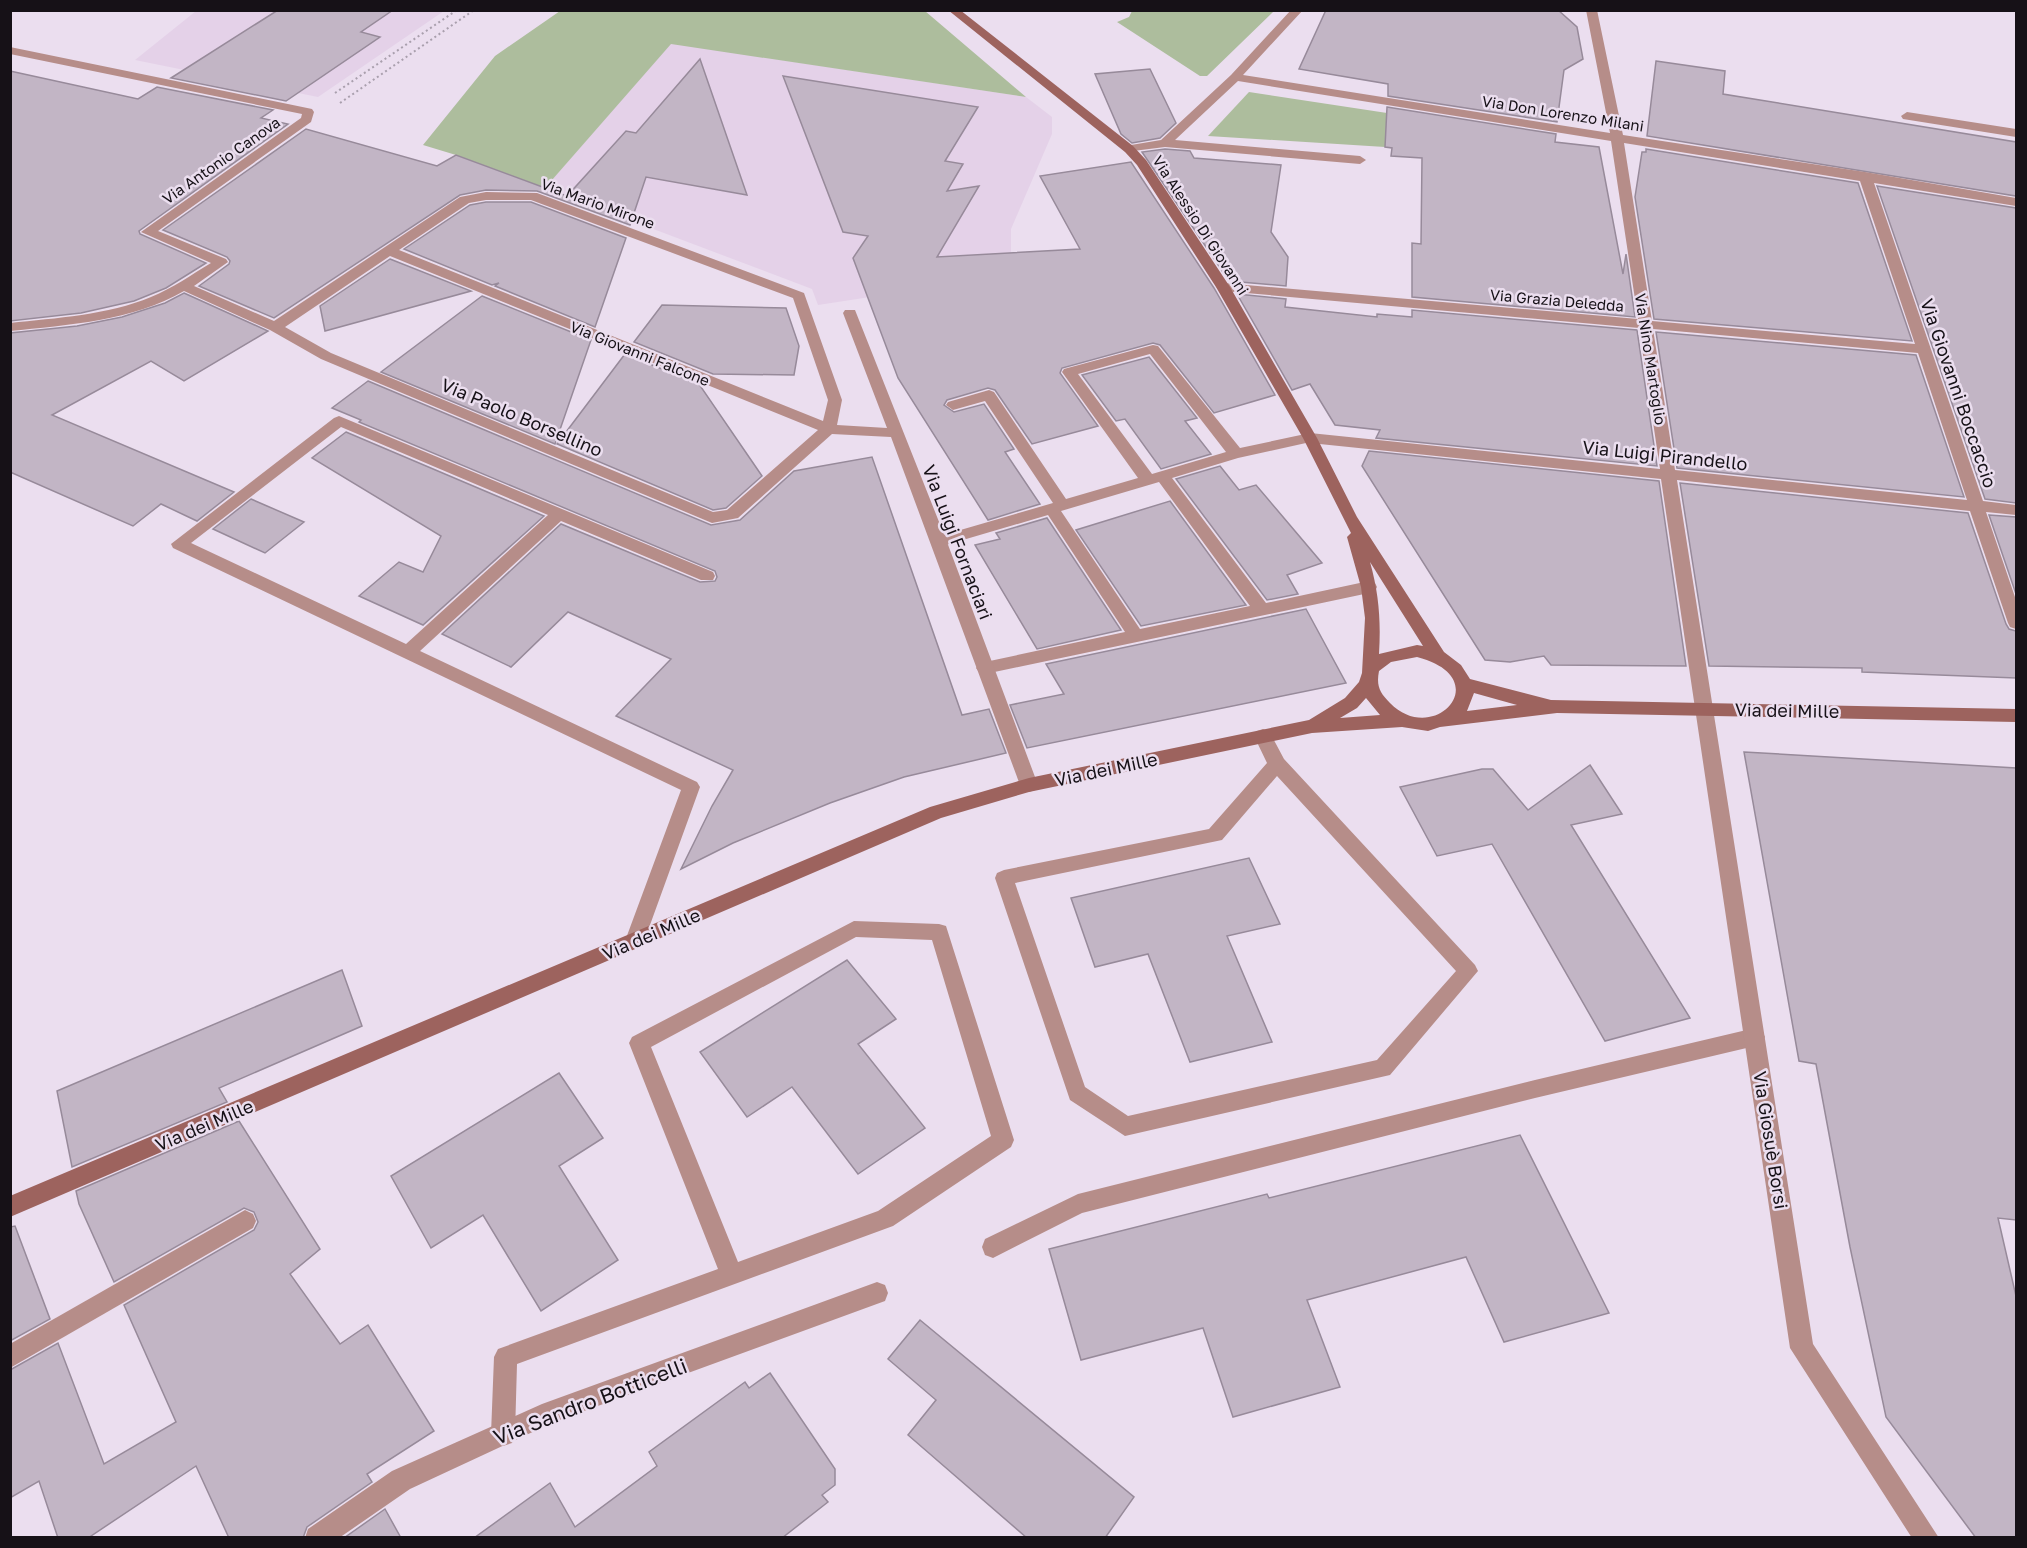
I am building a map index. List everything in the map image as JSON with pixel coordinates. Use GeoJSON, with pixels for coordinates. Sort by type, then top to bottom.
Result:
{"type":"FeatureCollection","features":[{"type":"Feature","properties":{"kind":"main road","name":"Via Alessio Di Giovanni"},"geometry":{"type":"LineString","coordinates":[[952,10],[1129,149],[1142,163],[1223,287],[1310,438],[1350,518]]}},
{"type":"Feature","properties":{"kind":"main road"},"geometry":{"type":"LineString","coordinates":[[1350,518],[1369,587],[1373,618],[1368,678],[1373,699],[1385,711],[1403,720]]}},
{"type":"Feature","properties":{"kind":"main road"},"geometry":{"type":"LineString","coordinates":[[1350,518],[1438,656]]}},
{"type":"Feature","properties":{"kind":"main road"},"geometry":{"type":"LineString","coordinates":[[1312,726],[1351,703],[1379,659],[1397,652],[1417,651],[1438,656],[1455,668],[1465,684],[1466,699],[1458,712],[1443,721]]}},
{"type":"Feature","properties":{"kind":"main road"},"geometry":{"type":"LineString","coordinates":[[1465,684],[1498,694],[1557,706]]}},
{"type":"Feature","properties":{"kind":"main road"},"geometry":{"type":"LineString","coordinates":[[1312,726],[1403,720],[1423,724],[1557,706]]}},
{"type":"Feature","properties":{"kind":"main road","name":"Via dei Mille"},"geometry":{"type":"LineString","coordinates":[[1557,706],[2016,716]]}},
{"type":"Feature","properties":{"kind":"main road","name":"Via dei Mille"},"geometry":{"type":"LineString","coordinates":[[10,1207],[936,813],[1029,785],[1312,726]]}},
{"type":"Feature","properties":{"kind":"street"},"geometry":{"type":"LineString","coordinates":[[1165,143],[1235,77],[1298,10]]}},
{"type":"Feature","properties":{"kind":"street","name":"Via Nino Martoglio"},"geometry":{"type":"LineString","coordinates":[[1591,10],[1617,138],[1705,709]]}},
{"type":"Feature","properties":{"kind":"street","name":"Via Antonio Canova"},"geometry":{"type":"LineString","coordinates":[[10,50],[307,116]]}},
{"type":"Feature","properties":{"kind":"street","name":"Via Don Lorenzo Milani"},"geometry":{"type":"LineString","coordinates":[[1235,77],[1865,176],[2016,202]]}},
{"type":"Feature","properties":{"kind":"street","name":"Via Antonio Canova"},"geometry":{"type":"LineString","coordinates":[[10,327],[65,321],[145,304],[183,286],[221,262],[148,232],[307,116]]}},
{"type":"Feature","properties":{"kind":"street"},"geometry":{"type":"LineString","coordinates":[[1907,116],[2016,133]]}},
{"type":"Feature","properties":{"kind":"street"},"geometry":{"type":"LineString","coordinates":[[1129,149],[1165,143],[1360,160]]}},
{"type":"Feature","properties":{"kind":"street","name":"Via Giovanni Boccaccio"},"geometry":{"type":"LineString","coordinates":[[1865,176],[2016,623]]}},
{"type":"Feature","properties":{"kind":"street","name":"Via Mario Mirone"},"geometry":{"type":"LineString","coordinates":[[274,327],[465,200],[486,196],[533,196],[799,296],[835,400],[829,429]]}},
{"type":"Feature","properties":{"kind":"street","name":"Via Giovanni Falcone"},"geometry":{"type":"LineString","coordinates":[[389,251],[829,429],[896,433]]}},
{"type":"Feature","properties":{"kind":"street","name":"Via Paolo Borsellino"},"geometry":{"type":"LineString","coordinates":[[183,286],[274,327],[326,356],[712,518],[732,514],[829,429]]}},
{"type":"Feature","properties":{"kind":"street","name":"Via Grazia Deledda"},"geometry":{"type":"LineString","coordinates":[[1223,287],[1923,349]]}},
{"type":"Feature","properties":{"kind":"street","name":"Via Luigi Fornaciari"},"geometry":{"type":"LineString","coordinates":[[850,313],[939,542],[1029,785]]}},
{"type":"Feature","properties":{"kind":"street"},"geometry":{"type":"LineString","coordinates":[[1236,454],[1153,349],[1069,372],[1262,610]]}},
{"type":"Feature","properties":{"kind":"street"},"geometry":{"type":"LineString","coordinates":[[954,405],[989,395],[1136,636]]}},
{"type":"Feature","properties":{"kind":"street"},"geometry":{"type":"LineString","coordinates":[[635,941],[691,787],[179,544],[339,421],[707,576]]}},
{"type":"Feature","properties":{"kind":"street","name":"Via Luigi Pirandello"},"geometry":{"type":"LineString","coordinates":[[939,542],[1236,454],[1310,438],[2016,510]]}},
{"type":"Feature","properties":{"kind":"street"},"geometry":{"type":"LineString","coordinates":[[407,652],[559,514]]}},
{"type":"Feature","properties":{"kind":"street"},"geometry":{"type":"LineString","coordinates":[[985,668],[1369,587]]}},
{"type":"Feature","properties":{"kind":"street","name":"Via Giosuè Borsi"},"geometry":{"type":"LineString","coordinates":[[1705,709],[1802,1348],[1927,1538]]}},
{"type":"Feature","properties":{"kind":"street"},"geometry":{"type":"LineString","coordinates":[[1263,736],[1276,764],[1468,971],[1383,1068],[1125,1126],[1077,1093],[1004,878],[1215,835],[1276,764]]}},
{"type":"Feature","properties":{"kind":"street"},"geometry":{"type":"LineString","coordinates":[[503,1434],[506,1357],[732,1275],[885,1219],[1003,1140],[939,932],[854,929],[639,1043],[732,1275]]}},
{"type":"Feature","properties":{"kind":"street"},"geometry":{"type":"LineString","coordinates":[[993,1247],[1078,1204],[1535,1089],[1755,1037]]}},
{"type":"Feature","properties":{"kind":"street"},"geometry":{"type":"LineString","coordinates":[[10,1358],[245,1221]]}},
{"type":"Feature","properties":{"kind":"street","name":"Via Sandro Botticelli"},"geometry":{"type":"LineString","coordinates":[[317,1538],[401,1480],[550,1412],[877,1293]]}},
{"type":"Feature","properties":{"kind":"path"},"geometry":{"type":"LineString","coordinates":[[307,116],[457,10]]}},
{"type":"Feature","properties":{"kind":"path"},"geometry":{"type":"LineString","coordinates":[[307,116],[341,102],[474,10]]}},
{"type":"Feature","properties":{"kind":"shaded area"},"geometry":{"type":"Polygon","coordinates":[[[196,11],[444,11],[318,97],[135,60],[196,11]]]}},
{"type":"Feature","properties":{"kind":"shaded area"},"geometry":{"type":"Polygon","coordinates":[[[670,43],[1026,97],[1052,117],[1052,134],[1011,229],[1011,253],[1001,277],[818,305],[812,289],[545,188],[670,43]]]}},
{"type":"Feature","properties":{"kind":"green space"},"geometry":{"type":"Polygon","coordinates":[[[1132,10],[1274,11],[1207,76],[1200,76],[1117,22],[1129,17],[1132,10]]]}},
{"type":"Feature","properties":{"kind":"green space"},"geometry":{"type":"Polygon","coordinates":[[[560,11],[925,11],[1026,97],[671,44],[545,188],[423,145],[495,56],[560,11]]]}},
{"type":"Feature","properties":{"kind":"green space"},"geometry":{"type":"Polygon","coordinates":[[[1249,92],[1387,113],[1385,147],[1208,136],[1249,92]]]}},
{"type":"Feature","properties":{"kind":"building"},"geometry":{"type":"Polygon","coordinates":[[[278,10],[393,10],[361,32],[380,37],[286,101],[171,78],[278,10]]]}},
{"type":"Feature","properties":{"kind":"building"},"geometry":{"type":"Polygon","coordinates":[[[1326,10],[1558,10],[1577,27],[1583,59],[1564,70],[1557,122],[1388,96],[1388,84],[1299,69],[1326,10]]]}},
{"type":"Feature","properties":{"kind":"building"},"geometry":{"type":"Polygon","coordinates":[[[700,59],[747,195],[646,177],[630,225],[537,191],[486,190],[460,195],[274,318],[199,286],[230,261],[227,257],[163,230],[306,129],[437,166],[456,155],[567,196],[626,131],[636,133],[700,59]]]}},
{"type":"Feature","properties":{"kind":"building"},"geometry":{"type":"Polygon","coordinates":[[[1656,61],[1725,71],[1723,94],[2016,142],[2016,196],[1647,136],[1656,61]]]}},
{"type":"Feature","properties":{"kind":"building"},"geometry":{"type":"Polygon","coordinates":[[[1150,69],[1176,123],[1160,138],[1132,143],[1121,134],[1095,74],[1150,69]]]}},
{"type":"Feature","properties":{"kind":"building"},"geometry":{"type":"Polygon","coordinates":[[[10,71],[138,99],[157,87],[273,110],[261,118],[288,124],[139,231],[140,234],[206,263],[166,288],[134,301],[81,313],[10,321],[10,71]]]}},
{"type":"Feature","properties":{"kind":"building"},"geometry":{"type":"Polygon","coordinates":[[[783,76],[978,107],[945,161],[963,164],[947,191],[979,186],[937,257],[1080,249],[1040,176],[1131,162],[1214,288],[1275,395],[1214,413],[1160,345],[1153,343],[1062,368],[1060,373],[1098,426],[1032,444],[995,390],[988,388],[947,400],[944,405],[954,412],[984,404],[1014,449],[1005,452],[1040,504],[988,520],[898,378],[853,258],[868,236],[843,232],[783,76]]]}},
{"type":"Feature","properties":{"kind":"building"},"geometry":{"type":"Polygon","coordinates":[[[1387,107],[1556,134],[1555,142],[1599,147],[1623,274],[1626,254],[1635,317],[1412,297],[1412,243],[1421,244],[1422,158],[1391,156],[1392,148],[1385,147],[1387,107]]]}},
{"type":"Feature","properties":{"kind":"building"},"geometry":{"type":"Polygon","coordinates":[[[1165,149],[1190,151],[1194,158],[1281,165],[1271,232],[1288,257],[1286,286],[1229,281],[1142,152],[1165,149]]]}},
{"type":"Feature","properties":{"kind":"building"},"geometry":{"type":"Polygon","coordinates":[[[1646,149],[1858,183],[1912,341],[1654,319],[1635,197],[1642,152],[1646,152],[1646,149]]]}},
{"type":"Feature","properties":{"kind":"building"},"geometry":{"type":"Polygon","coordinates":[[[1877,186],[2016,208],[2016,503],[1985,499],[1877,186]]]}},
{"type":"Feature","properties":{"kind":"building"},"geometry":{"type":"Polygon","coordinates":[[[486,202],[531,202],[626,238],[595,327],[495,286],[499,283],[492,285],[404,249],[470,205],[486,202]]]}},
{"type":"Feature","properties":{"kind":"building"},"geometry":{"type":"Polygon","coordinates":[[[390,259],[471,291],[325,331],[320,306],[390,259]]]}},
{"type":"Feature","properties":{"kind":"building"},"geometry":{"type":"Polygon","coordinates":[[[184,293],[268,331],[184,381],[151,361],[52,415],[234,492],[197,521],[161,504],[133,526],[10,472],[10,333],[77,326],[122,317],[165,303],[184,293]]]}},
{"type":"Feature","properties":{"kind":"building"},"geometry":{"type":"Polygon","coordinates":[[[1237,294],[1286,299],[1285,307],[1377,317],[1377,314],[1412,317],[1412,310],[1637,330],[1657,466],[1376,438],[1380,430],[1335,425],[1310,384],[1292,390],[1237,294]]]}},
{"type":"Feature","properties":{"kind":"building"},"geometry":{"type":"Polygon","coordinates":[[[482,296],[591,340],[555,444],[381,372],[482,296]]]}},
{"type":"Feature","properties":{"kind":"building"},"geometry":{"type":"Polygon","coordinates":[[[662,305],[786,308],[799,346],[794,375],[713,374],[634,342],[662,305]]]}},
{"type":"Feature","properties":{"kind":"building"},"geometry":{"type":"Polygon","coordinates":[[[1656,332],[1916,355],[1964,497],[1677,468],[1656,332]]]}},
{"type":"Feature","properties":{"kind":"building"},"geometry":{"type":"Polygon","coordinates":[[[625,354],[699,384],[762,476],[726,508],[713,510],[557,444],[625,354]]]}},
{"type":"Feature","properties":{"kind":"building"},"geometry":{"type":"Polygon","coordinates":[[[1149,357],[1197,418],[1185,421],[1211,454],[1161,469],[1125,419],[1116,421],[1082,375],[1149,357]]]}},
{"type":"Feature","properties":{"kind":"building"},"geometry":{"type":"Polygon","coordinates":[[[368,381],[711,525],[740,520],[794,471],[872,457],[962,715],[989,709],[1006,753],[904,777],[830,803],[733,843],[681,869],[712,806],[733,770],[616,716],[671,659],[568,612],[511,667],[442,634],[561,524],[700,582],[715,581],[717,577],[715,571],[359,422],[361,420],[332,408],[368,381]]]}},
{"type":"Feature","properties":{"kind":"building"},"geometry":{"type":"Polygon","coordinates":[[[346,432],[544,516],[423,625],[359,596],[399,562],[423,572],[441,536],[312,458],[346,432]]]}},
{"type":"Feature","properties":{"kind":"building"},"geometry":{"type":"Polygon","coordinates":[[[1369,451],[1659,481],[1686,666],[1551,665],[1544,656],[1510,662],[1485,660],[1362,466],[1369,451]]]}},
{"type":"Feature","properties":{"kind":"building"},"geometry":{"type":"Polygon","coordinates":[[[1220,466],[1239,490],[1256,485],[1322,563],[1287,575],[1298,594],[1267,600],[1176,479],[1220,466]]]}},
{"type":"Feature","properties":{"kind":"building"},"geometry":{"type":"Polygon","coordinates":[[[1680,483],[1968,513],[2006,624],[2009,629],[2016,631],[2016,678],[1862,672],[1862,668],[1709,666],[1680,483]]]}},
{"type":"Feature","properties":{"kind":"building"},"geometry":{"type":"Polygon","coordinates":[[[251,499],[304,522],[265,553],[213,529],[251,499]]]}},
{"type":"Feature","properties":{"kind":"building"},"geometry":{"type":"Polygon","coordinates":[[[1170,501],[1246,605],[1141,626],[1076,530],[1170,501]]]}},
{"type":"Feature","properties":{"kind":"building"},"geometry":{"type":"Polygon","coordinates":[[[1989,515],[2016,517],[2016,594],[1989,515]]]}},
{"type":"Feature","properties":{"kind":"building"},"geometry":{"type":"Polygon","coordinates":[[[1047,518],[1121,630],[1037,649],[975,545],[1000,539],[996,533],[1047,518]]]}},
{"type":"Feature","properties":{"kind":"building"},"geometry":{"type":"Polygon","coordinates":[[[1306,609],[1346,683],[1027,748],[1010,705],[1064,694],[1046,664],[1306,609]]]}},
{"type":"Feature","properties":{"kind":"building"},"geometry":{"type":"Polygon","coordinates":[[[1744,752],[2016,768],[2016,1220],[1998,1218],[2016,1296],[2016,1538],[1976,1538],[1886,1417],[1850,1247],[1816,1064],[1799,1061],[1744,752]]]}},
{"type":"Feature","properties":{"kind":"building"},"geometry":{"type":"Polygon","coordinates":[[[1590,765],[1622,814],[1571,825],[1690,1018],[1605,1041],[1492,844],[1437,856],[1400,787],[1482,769],[1493,769],[1528,810],[1590,765]]]}},
{"type":"Feature","properties":{"kind":"building"},"geometry":{"type":"Polygon","coordinates":[[[1249,858],[1280,924],[1227,936],[1272,1042],[1190,1062],[1148,954],[1095,967],[1071,898],[1249,858]]]}},
{"type":"Feature","properties":{"kind":"building"},"geometry":{"type":"Polygon","coordinates":[[[847,960],[896,1019],[858,1044],[925,1128],[858,1174],[792,1087],[747,1117],[700,1052],[847,960]]]}},
{"type":"Feature","properties":{"kind":"building"},"geometry":{"type":"Polygon","coordinates":[[[342,970],[362,1026],[219,1088],[227,1102],[72,1167],[57,1091],[342,970]]]}},
{"type":"Feature","properties":{"kind":"building"},"geometry":{"type":"Polygon","coordinates":[[[559,1073],[603,1138],[559,1166],[618,1260],[541,1311],[483,1215],[431,1248],[391,1176],[559,1073]]]}},
{"type":"Feature","properties":{"kind":"building"},"geometry":{"type":"Polygon","coordinates":[[[239,1121],[320,1249],[290,1274],[340,1344],[368,1325],[434,1431],[367,1474],[372,1482],[307,1527],[303,1538],[229,1538],[196,1466],[88,1538],[58,1538],[39,1481],[10,1498],[10,1370],[58,1343],[104,1464],[176,1422],[124,1305],[254,1230],[258,1222],[254,1212],[244,1208],[114,1282],[79,1204],[76,1191],[239,1121]]]}},
{"type":"Feature","properties":{"kind":"building"},"geometry":{"type":"Polygon","coordinates":[[[1520,1135],[1609,1313],[1504,1342],[1466,1257],[1307,1300],[1340,1387],[1233,1417],[1203,1328],[1081,1360],[1049,1249],[1267,1194],[1269,1198],[1520,1135]]]}},
{"type":"Feature","properties":{"kind":"building"},"geometry":{"type":"Polygon","coordinates":[[[15,1226],[50,1319],[10,1341],[10,1227],[15,1226]]]}},
{"type":"Feature","properties":{"kind":"building"},"geometry":{"type":"Polygon","coordinates":[[[920,1320],[1134,1497],[1105,1538],[1027,1538],[908,1435],[936,1400],[888,1359],[920,1320]]]}},
{"type":"Feature","properties":{"kind":"building"},"geometry":{"type":"Polygon","coordinates":[[[770,1373],[835,1469],[835,1485],[822,1495],[828,1502],[782,1538],[474,1538],[550,1483],[575,1527],[657,1466],[649,1452],[745,1382],[749,1388],[770,1373]]]}},
{"type":"Feature","properties":{"kind":"building"},"geometry":{"type":"Polygon","coordinates":[[[385,1509],[401,1538],[344,1538],[385,1509]]]}}]}
